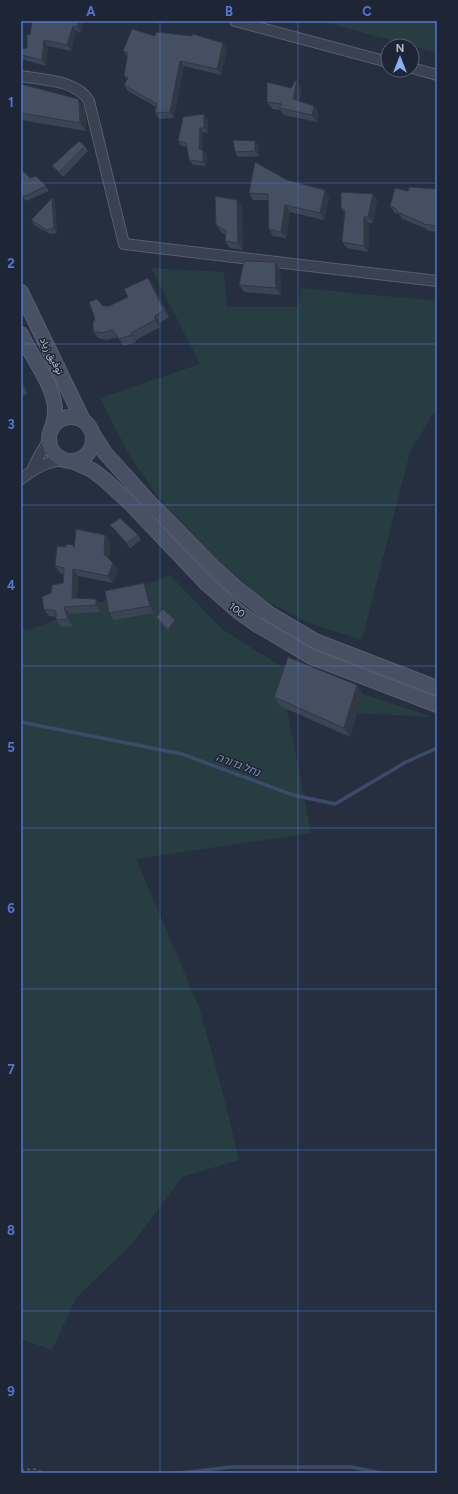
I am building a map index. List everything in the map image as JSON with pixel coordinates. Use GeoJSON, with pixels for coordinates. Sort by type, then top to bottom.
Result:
{"type":"FeatureCollection","features":[{"type":"Feature","properties":{"kind":"main road","name":"توفيق زياد"},"geometry":{"type":"LineString","coordinates":[[21,292],[83,420]]}},
{"type":"Feature","properties":{"kind":"main road","name":"توفيق زياد"},"geometry":{"type":"LineString","coordinates":[[21,334],[51,392],[55,413],[50,433]]}},
{"type":"Feature","properties":{"kind":"main road"},"geometry":{"type":"LineString","coordinates":[[76,417],[83,420],[91,428],[93,434],[94,440],[89,452],[84,457],[68,460],[54,453],[50,447],[50,433],[56,423],[62,418],[76,417]]}},
{"type":"Feature","properties":{"kind":"main road","name":"100"},"geometry":{"type":"LineString","coordinates":[[93,434],[105,452],[152,505],[216,570],[236,588],[271,615],[315,641],[437,688]]}},
{"type":"Feature","properties":{"kind":"main road","name":"100"},"geometry":{"type":"LineString","coordinates":[[68,460],[92,470],[114,487],[206,583],[239,612],[256,624],[312,657],[437,706]]}},
{"type":"Feature","properties":{"kind":"street"},"geometry":{"type":"LineString","coordinates":[[235,21],[380,60]]}},
{"type":"Feature","properties":{"kind":"street"},"geometry":{"type":"LineString","coordinates":[[420,70],[437,75]]}},
{"type":"Feature","properties":{"kind":"street"},"geometry":{"type":"LineString","coordinates":[[21,76],[67,85],[78,89],[89,101],[124,244],[437,281]]}},
{"type":"Feature","properties":{"kind":"street"},"geometry":{"type":"LineString","coordinates":[[32,470],[50,433]]}},
{"type":"Feature","properties":{"kind":"street"},"geometry":{"type":"LineString","coordinates":[[21,479],[32,470],[45,463],[55,460],[68,460]]}},
{"type":"Feature","properties":{"kind":"path"},"geometry":{"type":"LineString","coordinates":[[21,1470],[34,1469],[44,1473]]}},
{"type":"Feature","properties":{"kind":"green space"},"geometry":{"type":"Polygon","coordinates":[[[321,21],[437,21],[437,53],[420,48],[420,38],[383,38],[321,21]]]}},
{"type":"Feature","properties":{"kind":"green space"},"geometry":{"type":"Polygon","coordinates":[[[151,268],[224,272],[227,307],[298,307],[301,288],[437,301],[437,412],[433,414],[410,452],[362,640],[309,623],[248,591],[193,549],[128,453],[100,398],[200,364],[151,268]]]}},
{"type":"Feature","properties":{"kind":"green space"},"geometry":{"type":"Polygon","coordinates":[[[170,575],[222,629],[282,667],[433,717],[287,710],[311,833],[136,859],[199,1007],[223,1093],[239,1160],[182,1177],[132,1244],[76,1298],[52,1350],[21,1339],[21,627],[29,630],[170,575]]]}},
{"type":"Feature","properties":{"kind":"building"},"geometry":{"type":"Polygon","coordinates":[[[32,21],[78,21],[77,27],[73,26],[67,45],[44,40],[42,60],[21,55],[21,49],[27,48],[27,34],[30,35],[32,21]]]}},
{"type":"Feature","properties":{"kind":"building"},"geometry":{"type":"Polygon","coordinates":[[[132,29],[155,36],[156,32],[192,36],[193,34],[223,43],[217,69],[180,61],[170,112],[155,113],[157,104],[124,85],[128,78],[124,75],[128,53],[123,51],[132,29]]]}},
{"type":"Feature","properties":{"kind":"building"},"geometry":{"type":"Polygon","coordinates":[[[295,81],[297,81],[293,99],[314,106],[312,115],[279,108],[282,104],[267,102],[267,82],[291,88],[295,81]]]}},
{"type":"Feature","properties":{"kind":"building"},"geometry":{"type":"Polygon","coordinates":[[[21,84],[78,99],[80,123],[21,113],[21,84]]]}},
{"type":"Feature","properties":{"kind":"building"},"geometry":{"type":"Polygon","coordinates":[[[204,114],[204,128],[200,128],[199,149],[203,150],[203,162],[189,160],[186,143],[178,141],[183,117],[204,114]]]}},
{"type":"Feature","properties":{"kind":"building"},"geometry":{"type":"Polygon","coordinates":[[[233,140],[255,141],[255,151],[235,152],[233,140]]]}},
{"type":"Feature","properties":{"kind":"building"},"geometry":{"type":"Polygon","coordinates":[[[79,141],[85,146],[59,172],[52,166],[79,141]]]}},
{"type":"Feature","properties":{"kind":"building"},"geometry":{"type":"Polygon","coordinates":[[[255,162],[287,180],[325,190],[320,213],[285,205],[281,232],[269,229],[268,194],[249,193],[255,162]]]}},
{"type":"Feature","properties":{"kind":"building"},"geometry":{"type":"Polygon","coordinates":[[[21,171],[30,178],[36,176],[46,186],[23,197],[21,194],[21,171]]]}},
{"type":"Feature","properties":{"kind":"building"},"geometry":{"type":"Polygon","coordinates":[[[409,187],[437,189],[437,226],[423,224],[397,212],[396,209],[390,206],[395,188],[408,191],[409,187]]]}},
{"type":"Feature","properties":{"kind":"building"},"geometry":{"type":"Polygon","coordinates":[[[341,192],[373,194],[368,217],[364,217],[364,246],[342,242],[345,210],[341,208],[341,192]]]}},
{"type":"Feature","properties":{"kind":"building"},"geometry":{"type":"Polygon","coordinates":[[[215,196],[237,200],[238,243],[225,241],[226,231],[216,225],[215,196]]]}},
{"type":"Feature","properties":{"kind":"building"},"geometry":{"type":"Polygon","coordinates":[[[52,198],[54,228],[47,230],[31,220],[52,198]]]}},
{"type":"Feature","properties":{"kind":"building"},"geometry":{"type":"Polygon","coordinates":[[[244,261],[275,262],[276,288],[239,285],[244,261]]]}},
{"type":"Feature","properties":{"kind":"building"},"geometry":{"type":"Polygon","coordinates":[[[148,278],[164,310],[155,316],[155,320],[131,333],[132,335],[119,339],[113,330],[102,333],[93,331],[93,322],[95,319],[89,302],[97,299],[103,306],[109,306],[128,297],[124,289],[148,278]]]}},
{"type":"Feature","properties":{"kind":"building"},"geometry":{"type":"Polygon","coordinates":[[[120,518],[138,535],[127,543],[110,525],[120,518]]]}},
{"type":"Feature","properties":{"kind":"building"},"geometry":{"type":"Polygon","coordinates":[[[76,529],[105,535],[104,554],[113,563],[108,576],[73,569],[72,598],[96,599],[96,605],[64,607],[68,619],[56,620],[56,611],[44,609],[42,597],[51,593],[52,585],[63,583],[64,568],[55,566],[57,546],[66,547],[66,544],[73,545],[74,548],[76,529]]]}},
{"type":"Feature","properties":{"kind":"building"},"geometry":{"type":"Polygon","coordinates":[[[144,583],[150,606],[109,613],[105,591],[144,583]]]}},
{"type":"Feature","properties":{"kind":"building"},"geometry":{"type":"Polygon","coordinates":[[[163,609],[175,620],[168,630],[156,617],[163,609]]]}},
{"type":"Feature","properties":{"kind":"building"},"geometry":{"type":"Polygon","coordinates":[[[288,657],[357,685],[344,728],[274,697],[288,657]]]}},
{"type":"Feature","properties":{"kind":"waterway","name":"נחל גדורה"},"geometry":{"type":"LineString","coordinates":[[21,722],[182,754],[293,795],[335,804],[406,762],[437,748]]}},
{"type":"Feature","properties":{"kind":"waterway"},"geometry":{"type":"LineString","coordinates":[[181,1473],[231,1467],[352,1467],[381,1473]]}}]}
